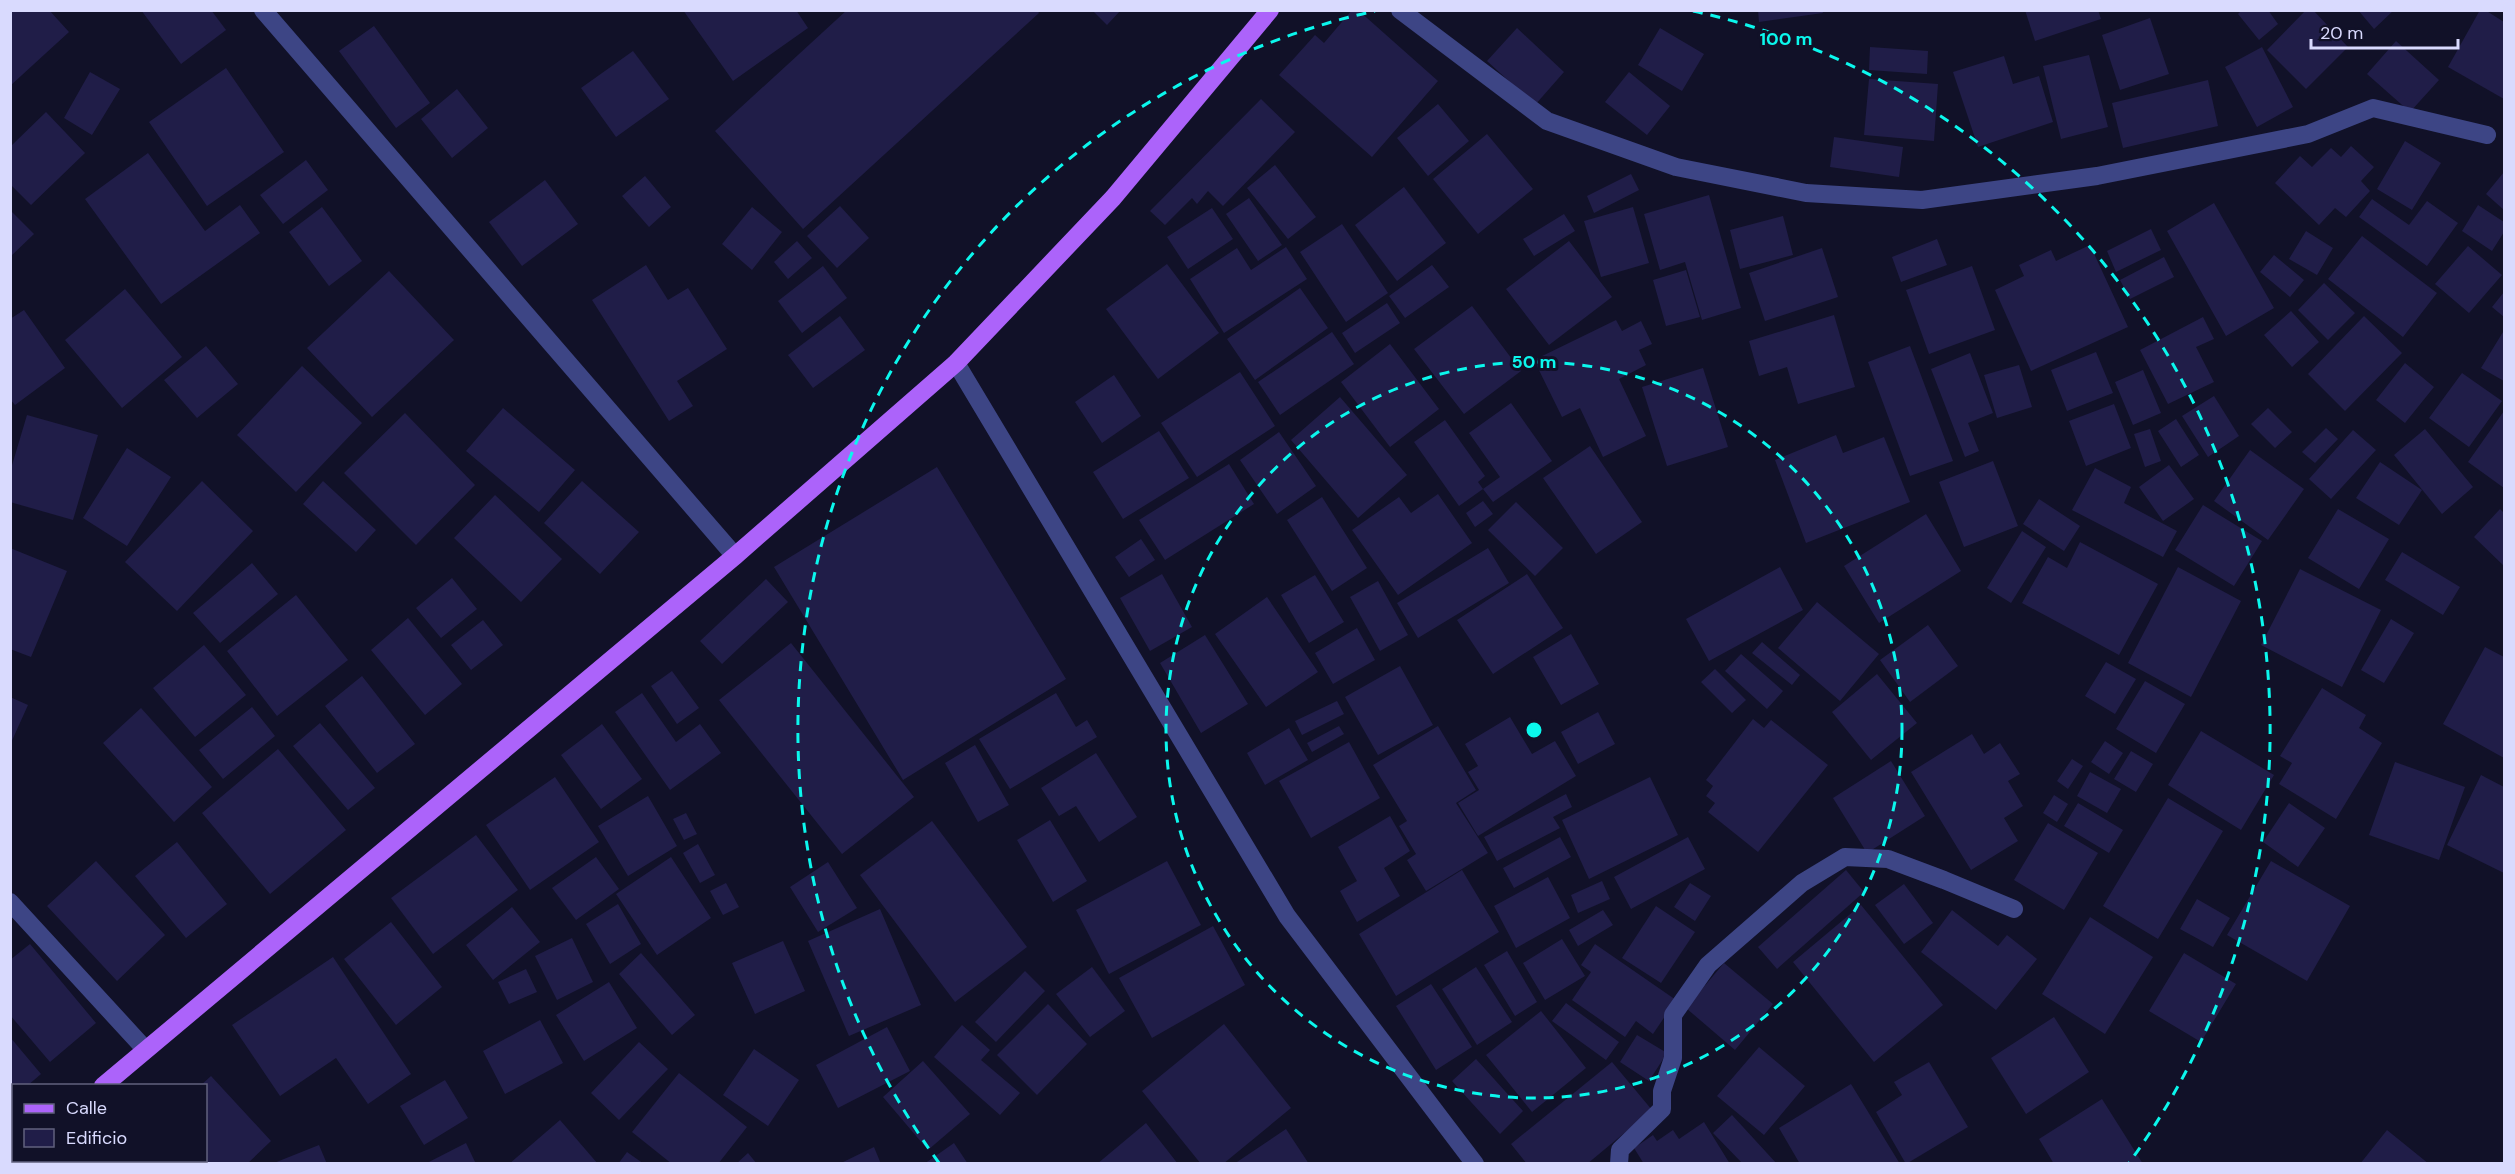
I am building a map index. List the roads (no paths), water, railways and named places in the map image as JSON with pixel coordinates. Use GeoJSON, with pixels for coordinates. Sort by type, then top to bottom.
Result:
{"type":"FeatureCollection","features":[{"type":"Feature","properties":{"kind":"main road"},"geometry":{"type":"LineString","coordinates":[[105,1084],[735,556],[956,363],[1113,198],[1270,10]]}},
{"type":"Feature","properties":{"kind":"street"},"geometry":{"type":"LineString","coordinates":[[263,10],[735,556]]}},
{"type":"Feature","properties":{"kind":"street"},"geometry":{"type":"LineString","coordinates":[[1400,10],[1547,121],[1676,167],[1806,193],[1922,200],[2097,176],[2308,134],[2373,108],[2487,135]]}},
{"type":"Feature","properties":{"kind":"street"},"geometry":{"type":"LineString","coordinates":[[956,363],[1287,916],[1475,1164]]}},
{"type":"Feature","properties":{"kind":"street"},"geometry":{"type":"LineString","coordinates":[[1619,1164],[1620,1150],[1662,1109],[1662,1091],[1673,1058],[1673,1015],[1708,965],[1802,883],[1845,857],[1888,859],[2014,909]]}},
{"type":"Feature","properties":{"kind":"street"},"geometry":{"type":"LineString","coordinates":[[10,902],[145,1049]]}}]}
